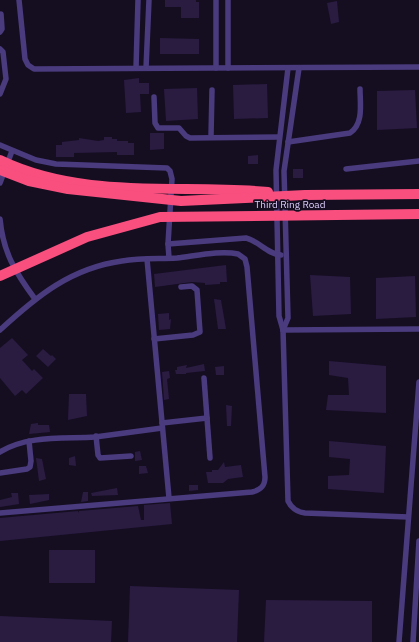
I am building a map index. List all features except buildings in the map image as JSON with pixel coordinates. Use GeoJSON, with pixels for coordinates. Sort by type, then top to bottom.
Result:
{"type":"FeatureCollection","features":[{"type":"Feature","properties":{"kind":"highway"},"geometry":{"type":"LineString","coordinates":[[0,160],[36,174],[82,185],[178,189],[227,188],[305,196]]}},
{"type":"Feature","properties":{"kind":"highway","name":"Third Ring Road"},"geometry":{"type":"LineString","coordinates":[[0,170],[29,181],[68,189],[181,201],[305,196],[419,194]]}},
{"type":"Feature","properties":{"kind":"highway","name":"Third Ring Road"},"geometry":{"type":"LineString","coordinates":[[0,276],[87,237],[160,217],[419,214]]}},
{"type":"Feature","properties":{"kind":"street"},"geometry":{"type":"LineString","coordinates":[[18,0],[25,59],[30,68],[419,67]]}},
{"type":"Feature","properties":{"kind":"street"},"geometry":{"type":"LineString","coordinates":[[136,68],[138,0]]}},
{"type":"Feature","properties":{"kind":"street"},"geometry":{"type":"LineString","coordinates":[[146,68],[149,0]]}},
{"type":"Feature","properties":{"kind":"street"},"geometry":{"type":"LineString","coordinates":[[216,0],[216,68]]}},
{"type":"Feature","properties":{"kind":"street"},"geometry":{"type":"LineString","coordinates":[[228,0],[228,68]]}},
{"type":"Feature","properties":{"kind":"street"},"geometry":{"type":"LineString","coordinates":[[0,32],[2,29],[1,14]]}},
{"type":"Feature","properties":{"kind":"street"},"geometry":{"type":"LineString","coordinates":[[0,49],[3,52],[6,79],[0,94]]}},
{"type":"Feature","properties":{"kind":"street"},"geometry":{"type":"LineString","coordinates":[[288,68],[276,170],[279,316],[283,330],[288,501],[298,512],[305,513],[408,517]]}},
{"type":"Feature","properties":{"kind":"street"},"geometry":{"type":"LineString","coordinates":[[283,330],[288,318],[284,171],[299,68]]}},
{"type":"Feature","properties":{"kind":"street"},"geometry":{"type":"LineString","coordinates":[[288,142],[350,133],[355,130],[360,119],[360,89]]}},
{"type":"Feature","properties":{"kind":"street"},"geometry":{"type":"LineString","coordinates":[[211,136],[212,90]]}},
{"type":"Feature","properties":{"kind":"street"},"geometry":{"type":"LineString","coordinates":[[154,97],[156,127],[180,128],[188,137],[279,137]]}},
{"type":"Feature","properties":{"kind":"street"},"geometry":{"type":"LineString","coordinates":[[0,145],[36,160],[56,164],[166,168],[170,171],[172,179],[168,244],[169,258]]}},
{"type":"Feature","properties":{"kind":"street"},"geometry":{"type":"LineString","coordinates":[[0,183],[12,151]]}},
{"type":"Feature","properties":{"kind":"street"},"geometry":{"type":"LineString","coordinates":[[346,169],[419,161]]}},
{"type":"Feature","properties":{"kind":"street"},"geometry":{"type":"LineString","coordinates":[[0,218],[6,251],[10,262],[35,299]]}},
{"type":"Feature","properties":{"kind":"street"},"geometry":{"type":"LineString","coordinates":[[168,244],[246,238],[258,242],[278,255],[286,255]]}},
{"type":"Feature","properties":{"kind":"street"},"geometry":{"type":"LineString","coordinates":[[0,330],[35,299],[53,286],[87,270],[123,261],[234,253],[238,254],[244,259],[247,267],[265,477],[263,486],[256,491],[0,513]]}},
{"type":"Feature","properties":{"kind":"street"},"geometry":{"type":"LineString","coordinates":[[147,259],[169,498]]}},
{"type":"Feature","properties":{"kind":"street"},"geometry":{"type":"LineString","coordinates":[[154,339],[193,335],[200,332],[197,290],[192,286],[180,287]]}},
{"type":"Feature","properties":{"kind":"street"},"geometry":{"type":"LineString","coordinates":[[283,330],[419,329]]}},
{"type":"Feature","properties":{"kind":"street"},"geometry":{"type":"LineString","coordinates":[[204,378],[210,458]]}},
{"type":"Feature","properties":{"kind":"street"},"geometry":{"type":"LineString","coordinates":[[399,642],[408,517],[416,453],[419,382]]}},
{"type":"Feature","properties":{"kind":"street"},"geometry":{"type":"LineString","coordinates":[[0,452],[12,446],[29,441],[96,436],[207,418]]}},
{"type":"Feature","properties":{"kind":"street"},"geometry":{"type":"LineString","coordinates":[[96,436],[98,455],[100,458],[131,456]]}},
{"type":"Feature","properties":{"kind":"street"},"geometry":{"type":"LineString","coordinates":[[0,473],[27,469],[30,467],[31,461],[29,441]]}},
{"type":"Feature","properties":{"kind":"street"},"geometry":{"type":"LineString","coordinates":[[413,642],[419,542]]}}]}
